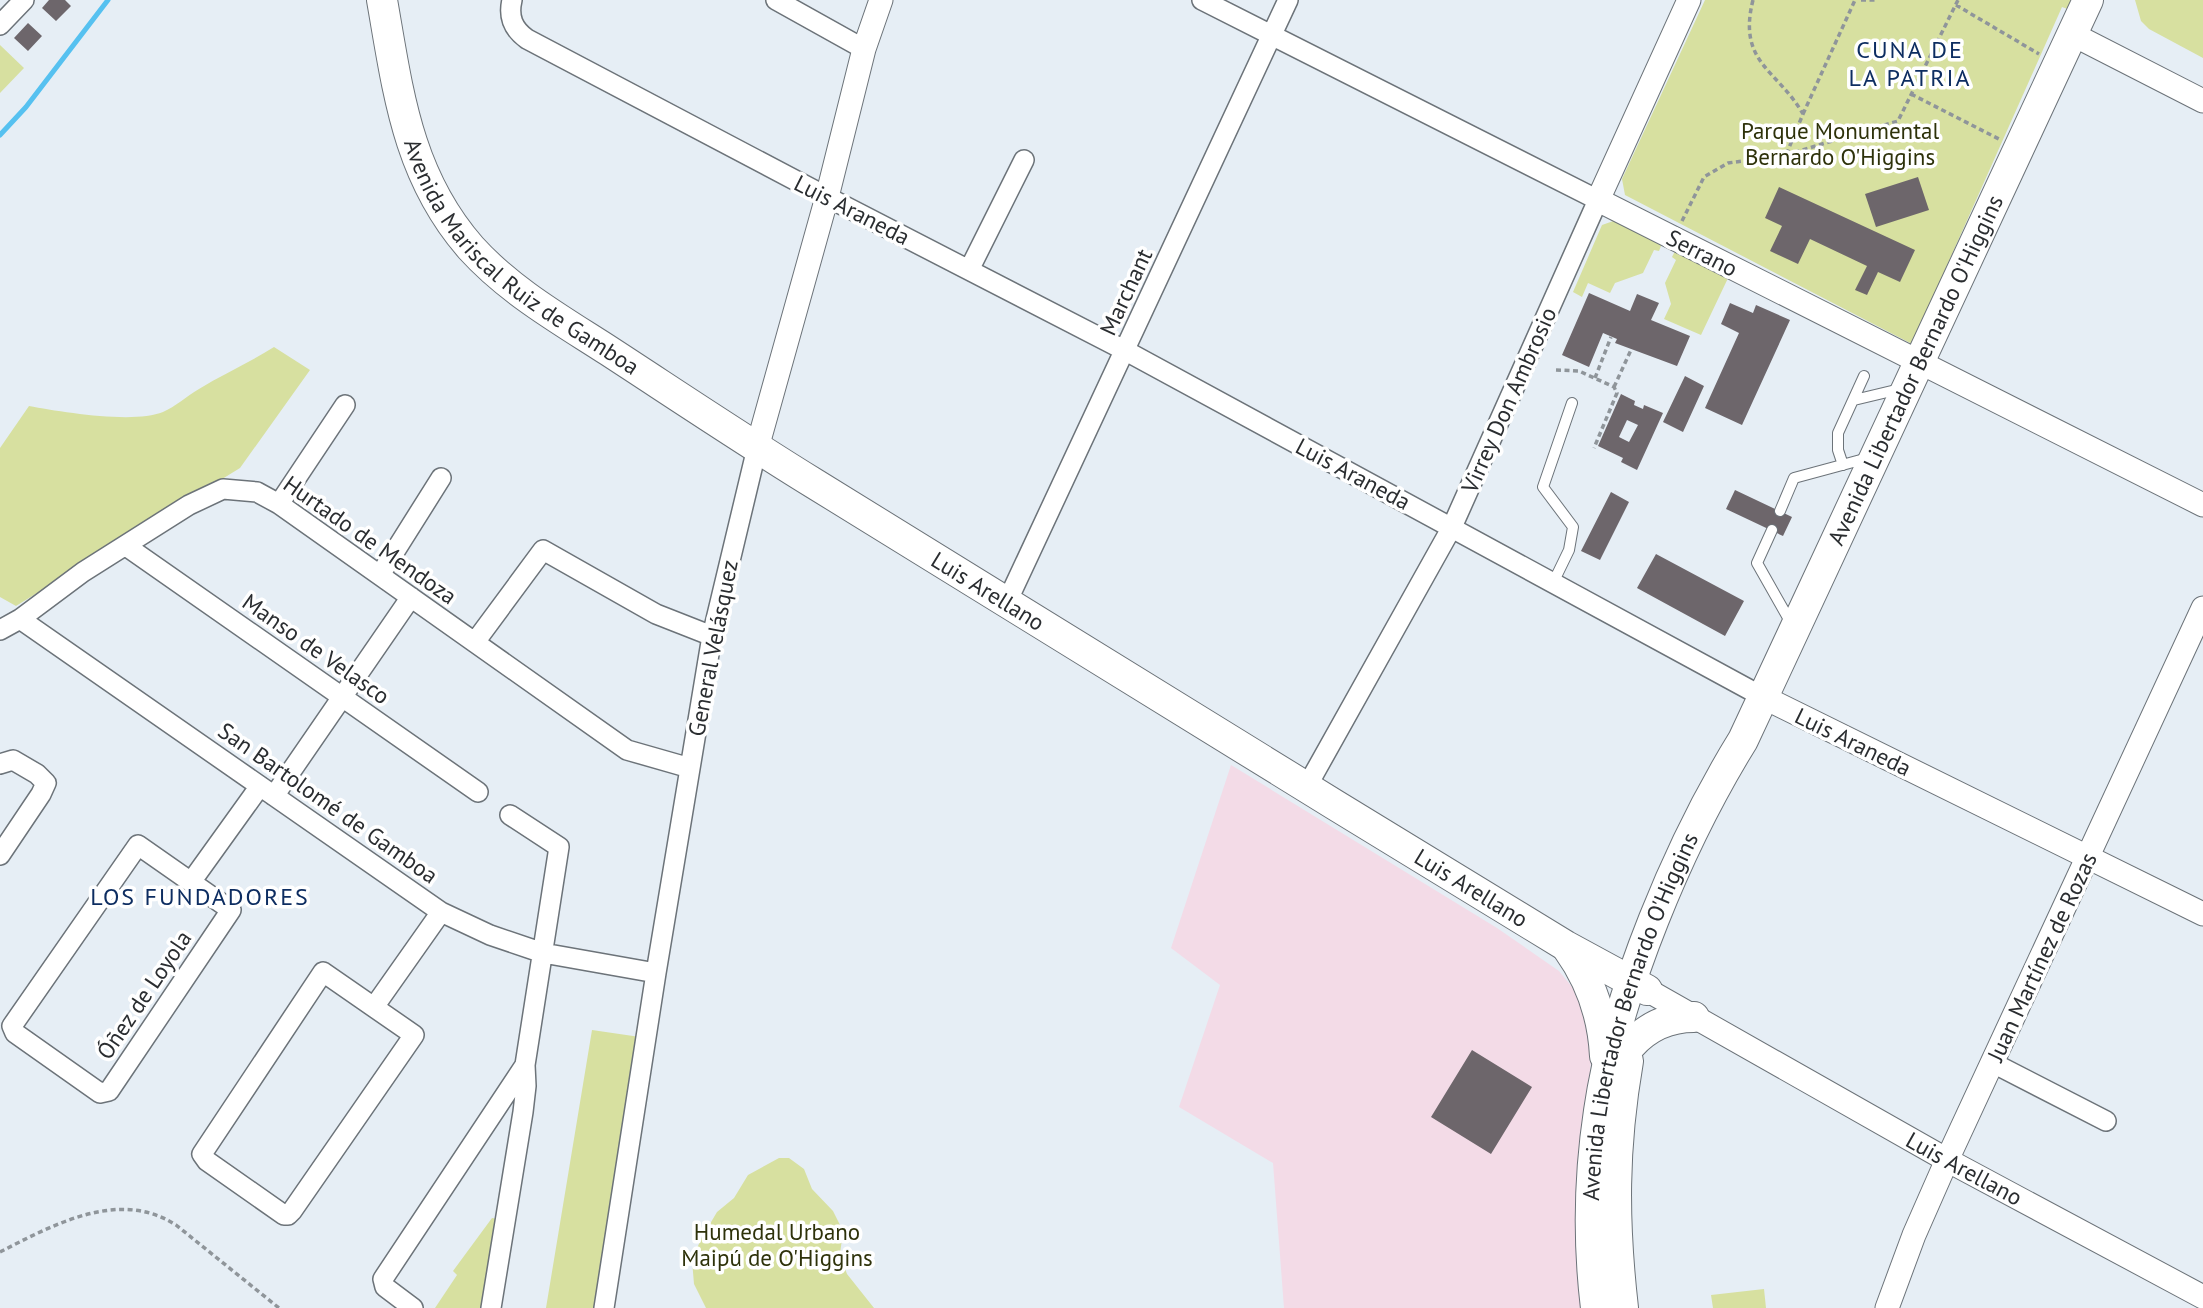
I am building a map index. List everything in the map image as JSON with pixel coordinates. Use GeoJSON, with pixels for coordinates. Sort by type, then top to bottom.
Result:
{"type":"FeatureCollection","features":[{"type":"Feature","properties":{"kind":"main road","name":"Avenida Mariscal Ruiz de Gamboa"},"geometry":{"type":"LineString","coordinates":[[382,0],[400,107],[411,145],[439,204],[470,246],[527,298],[757,448]]}},
{"type":"Feature","properties":{"kind":"main road","name":"Avenida Libertador Bernardo O'Higgins"},"geometry":{"type":"LineString","coordinates":[[1596,1308],[1591,1259],[1591,1197],[1595,1142],[1604,1080],[1639,986],[1724,803],[1743,740],[2088,0]]}},
{"type":"Feature","properties":{"kind":"main road","name":"Luis Arellano"},"geometry":{"type":"LineString","coordinates":[[757,448],[1306,788],[1566,946],[1639,986]]}},
{"type":"Feature","properties":{"kind":"main road"},"geometry":{"type":"LineString","coordinates":[[1566,946],[1583,972],[1596,1002],[1604,1040],[1604,1080]]}},
{"type":"Feature","properties":{"kind":"main road","name":"Avenida Libertador Bernardo O'Higgins"},"geometry":{"type":"LineString","coordinates":[[1623,1308],[1614,1197],[1618,1129],[1639,986]]}},
{"type":"Feature","properties":{"kind":"main road"},"geometry":{"type":"LineString","coordinates":[[1631,1045],[1658,1023],[1693,1017]]}},
{"type":"Feature","properties":{"kind":"street"},"geometry":{"type":"LineString","coordinates":[[0,25],[23,0]]}},
{"type":"Feature","properties":{"kind":"street","name":"Luis Araneda"},"geometry":{"type":"LineString","coordinates":[[512,0],[512,22],[527,39],[1126,351],[1763,697],[2203,915]]}},
{"type":"Feature","properties":{"kind":"street"},"geometry":{"type":"LineString","coordinates":[[776,0],[864,49]]}},
{"type":"Feature","properties":{"kind":"street","name":"General Velásquez"},"geometry":{"type":"LineString","coordinates":[[604,1308],[712,636],[757,448],[827,197],[864,49],[881,0]]}},
{"type":"Feature","properties":{"kind":"street","name":"Serrano"},"geometry":{"type":"LineString","coordinates":[[1202,0],[1675,240],[1913,375],[2203,505]]}},
{"type":"Feature","properties":{"kind":"street","name":"Marchant"},"geometry":{"type":"LineString","coordinates":[[1006,604],[1288,0]]}},
{"type":"Feature","properties":{"kind":"street","name":"Virrey Don Ambrosio"},"geometry":{"type":"LineString","coordinates":[[1306,788],[1452,527],[1689,0]]}},
{"type":"Feature","properties":{"kind":"street"},"geometry":{"type":"LineString","coordinates":[[2072,34],[2203,101]]}},
{"type":"Feature","properties":{"kind":"street"},"geometry":{"type":"LineString","coordinates":[[969,270],[1024,160]]}},
{"type":"Feature","properties":{"kind":"street"},"geometry":{"type":"LineString","coordinates":[[279,504],[345,405]]}},
{"type":"Feature","properties":{"kind":"street"},"geometry":{"type":"LineString","coordinates":[[380,575],[441,478]]}},
{"type":"Feature","properties":{"kind":"street","name":"Hurtado de Mendoza"},"geometry":{"type":"LineString","coordinates":[[20,619],[83,572],[189,505],[223,489],[257,492],[279,504],[627,750],[690,768]]}},
{"type":"Feature","properties":{"kind":"street","name":"Manso de Velasco"},"geometry":{"type":"LineString","coordinates":[[126,546],[478,792]]}},
{"type":"Feature","properties":{"kind":"street"},"geometry":{"type":"LineString","coordinates":[[475,642],[543,550],[656,614],[712,636]]}},
{"type":"Feature","properties":{"kind":"street"},"geometry":{"type":"LineString","coordinates":[[191,882],[342,697],[411,597]]}},
{"type":"Feature","properties":{"kind":"street","name":"Juan Martínez de Rozas"},"geometry":{"type":"LineString","coordinates":[[1887,1308],[1914,1235],[1947,1160],[2203,608]]}},
{"type":"Feature","properties":{"kind":"street"},"geometry":{"type":"LineString","coordinates":[[0,630],[20,619]]}},
{"type":"Feature","properties":{"kind":"street","name":"San Bartolomé de Gamboa"},"geometry":{"type":"LineString","coordinates":[[20,619],[441,912],[490,935],[542,953],[656,973]]}},
{"type":"Feature","properties":{"kind":"street"},"geometry":{"type":"LineString","coordinates":[[0,764],[13,760],[37,774],[46,783],[0,855]]}},
{"type":"Feature","properties":{"kind":"street"},"geometry":{"type":"LineString","coordinates":[[491,1308],[526,1086],[525,1065],[559,847],[510,815]]}},
{"type":"Feature","properties":{"kind":"street","name":"Óñez de Loyola"},"geometry":{"type":"LineString","coordinates":[[138,845],[191,882],[231,910],[109,1091],[100,1093],[15,1034],[12,1026],[138,845]]}},
{"type":"Feature","properties":{"kind":"street"},"geometry":{"type":"LineString","coordinates":[[374,1007],[441,912]]}},
{"type":"Feature","properties":{"kind":"street"},"geometry":{"type":"LineString","coordinates":[[323,972],[374,1007],[414,1035],[290,1214],[284,1215],[204,1158],[203,1151],[323,972]]}},
{"type":"Feature","properties":{"kind":"street","name":"Luis Arellano"},"geometry":{"type":"LineString","coordinates":[[1639,986],[1947,1160],[2203,1297]]}},
{"type":"Feature","properties":{"kind":"street"},"geometry":{"type":"LineString","coordinates":[[1993,1063],[2106,1121]]}},
{"type":"Feature","properties":{"kind":"street"},"geometry":{"type":"LineString","coordinates":[[413,1308],[385,1287],[382,1281],[525,1065]]}},
{"type":"Feature","properties":{"kind":"street"},"geometry":{"type":"LineString","coordinates":[[488,1121],[518,1140]]}},
{"type":"Feature","properties":{"kind":"lane"},"geometry":{"type":"LineString","coordinates":[[1854,400],[1913,375]]}},
{"type":"Feature","properties":{"kind":"lane"},"geometry":{"type":"LineString","coordinates":[[1843,465],[1837,437],[1864,376]]}},
{"type":"Feature","properties":{"kind":"lane"},"geometry":{"type":"LineString","coordinates":[[1553,583],[1569,550],[1573,527],[1543,487],[1572,403]]}},
{"type":"Feature","properties":{"kind":"lane"},"geometry":{"type":"LineString","coordinates":[[1780,511],[1794,478],[1875,456]]}},
{"type":"Feature","properties":{"kind":"lane"},"geometry":{"type":"LineString","coordinates":[[1772,530],[1757,563],[1794,629]]}},
{"type":"Feature","properties":{"kind":"path"},"geometry":{"type":"LineString","coordinates":[[1753,0],[1752,49],[1770,75],[1794,99],[1803,114]]}},
{"type":"Feature","properties":{"kind":"path"},"geometry":{"type":"LineString","coordinates":[[1786,155],[1855,0]]}},
{"type":"Feature","properties":{"kind":"path"},"geometry":{"type":"LineString","coordinates":[[1861,0],[1878,0]]}},
{"type":"Feature","properties":{"kind":"path"},"geometry":{"type":"LineString","coordinates":[[1675,240],[1704,177],[1728,163],[1786,155],[1898,121],[1957,2],[2057,66]]}},
{"type":"Feature","properties":{"kind":"path"},"geometry":{"type":"LineString","coordinates":[[1911,94],[2018,149]]}},
{"type":"Feature","properties":{"kind":"path"},"geometry":{"type":"LineString","coordinates":[[1595,378],[1611,337]]}},
{"type":"Feature","properties":{"kind":"path"},"geometry":{"type":"LineString","coordinates":[[1614,387],[1631,350]]}},
{"type":"Feature","properties":{"kind":"path"},"geometry":{"type":"LineString","coordinates":[[1556,370],[1579,371],[1614,387],[1617,393],[1594,447]]}},
{"type":"Feature","properties":{"kind":"path"},"geometry":{"type":"LineString","coordinates":[[0,1252],[39,1231],[73,1218],[107,1211],[144,1210],[177,1225],[279,1308]]}},
{"type":"Feature","properties":{"kind":"shaded area"},"geometry":{"type":"Polygon","coordinates":[[[1231,765],[1497,928],[1559,971],[1591,1010],[1591,1060],[1586,1122],[1587,1308],[1284,1308],[1273,1163],[1179,1107],[1220,985],[1171,948],[1231,765]]]}},
{"type":"Feature","properties":{"kind":"green space","name":"Parque Monumental Bernardo O'Higgins"},"geometry":{"type":"Polygon","coordinates":[[[1705,0],[2079,0],[2073,11],[2062,7],[1912,344],[1625,195],[1622,179],[1705,0]]]}},
{"type":"Feature","properties":{"kind":"green space"},"geometry":{"type":"Polygon","coordinates":[[[2135,0],[2203,0],[2203,58],[2149,29],[2141,21],[2135,0]]]}},
{"type":"Feature","properties":{"kind":"green space"},"geometry":{"type":"Polygon","coordinates":[[[0,45],[24,68],[0,93],[0,45]]]}},
{"type":"Feature","properties":{"kind":"green space"},"geometry":{"type":"Polygon","coordinates":[[[1619,219],[1663,241],[1659,251],[1654,250],[1643,273],[1615,283],[1610,293],[1588,283],[1582,297],[1573,292],[1602,225],[1619,219]]]}},
{"type":"Feature","properties":{"kind":"green space"},"geometry":{"type":"Polygon","coordinates":[[[1676,249],[1729,276],[1701,335],[1664,319],[1671,304],[1665,283],[1676,260],[1672,257],[1676,249]]]}},
{"type":"Feature","properties":{"kind":"green space"},"geometry":{"type":"Polygon","coordinates":[[[274,347],[310,370],[240,468],[16,606],[0,597],[0,448],[29,406],[116,417],[163,412],[274,347]]]}},
{"type":"Feature","properties":{"kind":"green space"},"geometry":{"type":"Polygon","coordinates":[[[592,1030],[640,1037],[598,1308],[546,1308],[592,1030]]]}},
{"type":"Feature","properties":{"kind":"green space","name":"Humedal Urbano Maipú de O'Higgins"},"geometry":{"type":"Polygon","coordinates":[[[779,1158],[789,1158],[804,1169],[812,1189],[833,1211],[843,1231],[840,1254],[847,1274],[874,1308],[706,1308],[694,1284],[692,1260],[701,1239],[717,1212],[734,1198],[748,1175],[779,1158]]]}},
{"type":"Feature","properties":{"kind":"green space"},"geometry":{"type":"Polygon","coordinates":[[[492,1218],[498,1219],[483,1308],[435,1308],[457,1275],[453,1271],[492,1218]]]}},
{"type":"Feature","properties":{"kind":"green space"},"geometry":{"type":"Polygon","coordinates":[[[1764,1289],[1766,1308],[1713,1308],[1711,1295],[1764,1289]]]}},
{"type":"Feature","properties":{"kind":"building"},"geometry":{"type":"Polygon","coordinates":[[[49,0],[65,0],[71,6],[56,21],[42,8],[49,0]]]}},
{"type":"Feature","properties":{"kind":"building"},"geometry":{"type":"Polygon","coordinates":[[[28,23],[42,36],[28,51],[14,38],[28,23]]]}},
{"type":"Feature","properties":{"kind":"building"},"geometry":{"type":"Polygon","coordinates":[[[1918,177],[1929,210],[1876,227],[1865,194],[1918,177]]]}},
{"type":"Feature","properties":{"kind":"building"},"geometry":{"type":"Polygon","coordinates":[[[1779,187],[1915,250],[1900,282],[1878,272],[1867,295],[1855,290],[1867,266],[1810,239],[1798,264],[1770,251],[1782,226],[1765,218],[1779,187]]]}},
{"type":"Feature","properties":{"kind":"building"},"geometry":{"type":"Polygon","coordinates":[[[1589,293],[1630,311],[1637,294],[1659,303],[1651,320],[1690,336],[1677,366],[1615,343],[1617,339],[1603,333],[1589,367],[1562,355],[1589,293]]]}},
{"type":"Feature","properties":{"kind":"building"},"geometry":{"type":"Polygon","coordinates":[[[1730,303],[1753,313],[1756,305],[1790,320],[1742,425],[1705,408],[1739,333],[1721,324],[1730,303]]]}},
{"type":"Feature","properties":{"kind":"building"},"geometry":{"type":"Polygon","coordinates":[[[1685,376],[1704,386],[1683,432],[1663,422],[1685,376]]]}},
{"type":"Feature","properties":{"kind":"building"},"geometry":{"type":"Polygon","coordinates":[[[1621,394],[1635,401],[1634,405],[1643,409],[1644,405],[1663,413],[1637,470],[1621,462],[1623,458],[1598,446],[1621,394]],[[1627,420],[1619,437],[1629,442],[1638,425],[1627,420]]]}},
{"type":"Feature","properties":{"kind":"building"},"geometry":{"type":"Polygon","coordinates":[[[1735,490],[1792,517],[1783,536],[1726,509],[1735,490]]]}},
{"type":"Feature","properties":{"kind":"building"},"geometry":{"type":"Polygon","coordinates":[[[1611,492],[1629,502],[1600,560],[1581,551],[1611,492]]]}},
{"type":"Feature","properties":{"kind":"building"},"geometry":{"type":"Polygon","coordinates":[[[1656,554],[1744,601],[1725,636],[1637,588],[1656,554]]]}},
{"type":"Feature","properties":{"kind":"building"},"geometry":{"type":"Polygon","coordinates":[[[1472,1050],[1532,1087],[1491,1154],[1431,1117],[1472,1050]]]}},
{"type":"Feature","properties":{"kind":"waterway"},"geometry":{"type":"LineString","coordinates":[[0,135],[26,107],[108,0]]}},
{"type":"Feature","properties":{"kind":"district","name":"CUNA DE LA PATRIA"},"geometry":{"type":"Point","coordinates":[1910,64]}},
{"type":"Feature","properties":{"kind":"district","name":"LOS FUNDADORES"},"geometry":{"type":"Point","coordinates":[200,897]}}]}
